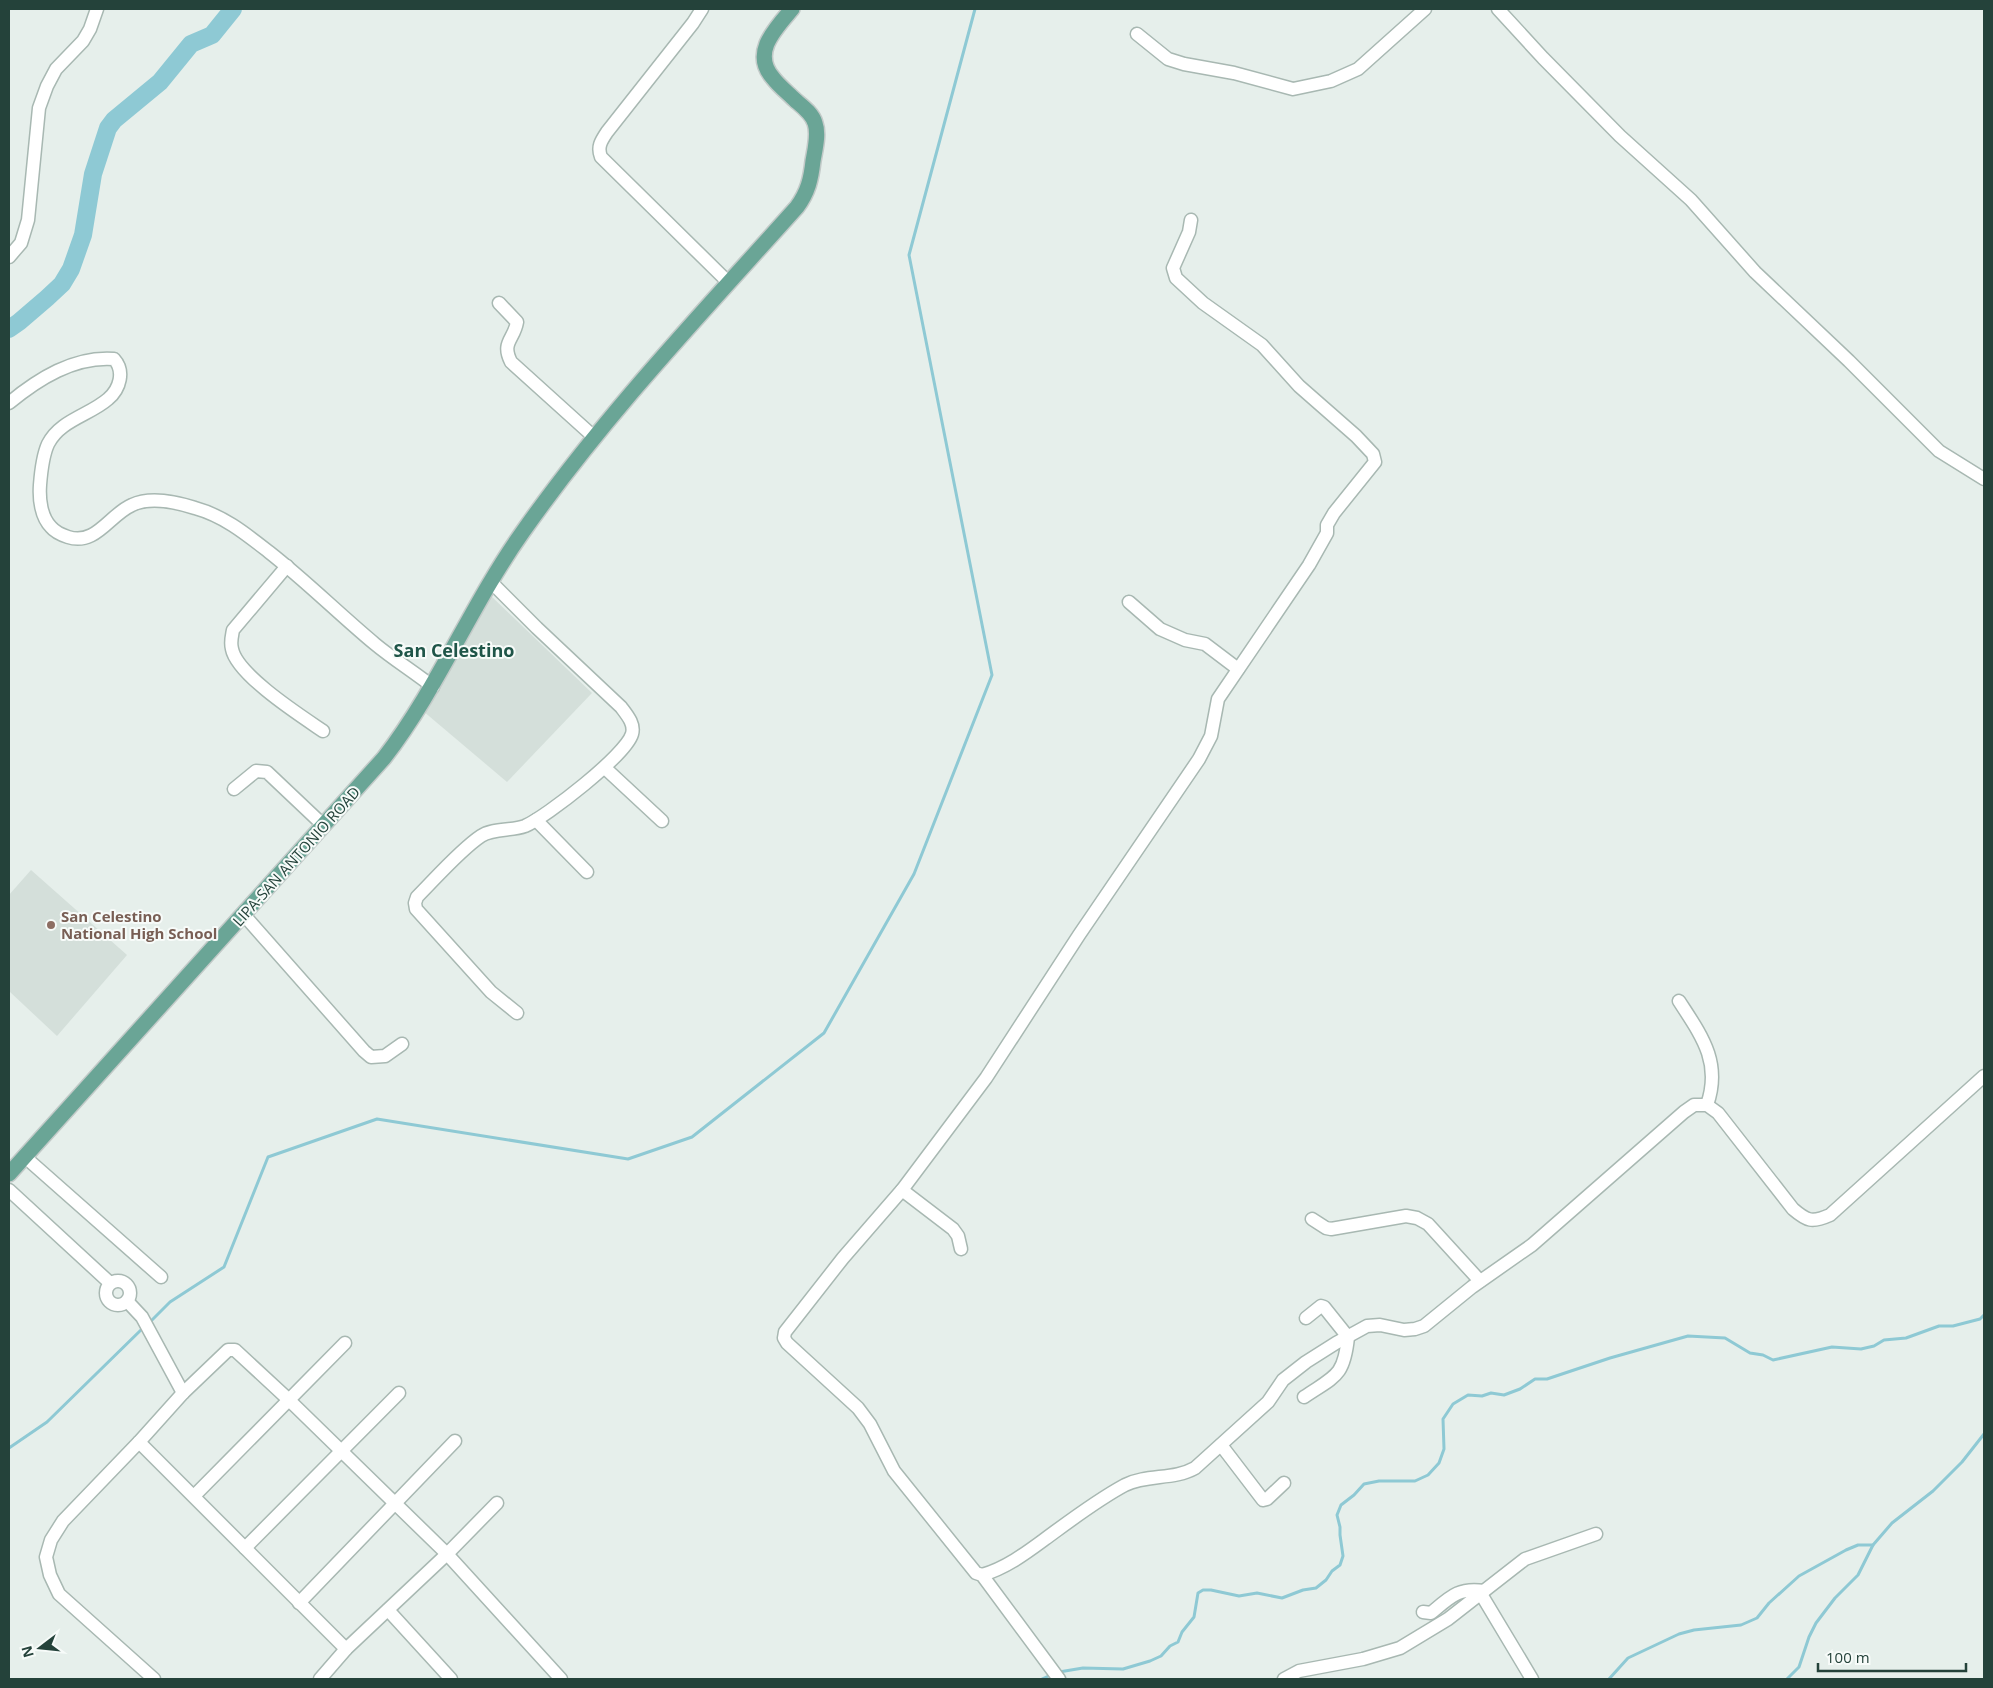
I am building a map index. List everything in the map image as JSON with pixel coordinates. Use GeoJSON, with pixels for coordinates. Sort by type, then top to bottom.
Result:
{"type":"FeatureCollection","features":[{"type":"Feature","properties":{"kind":"main road","name":"LIPA-SAN ANTONIO ROAD"},"geometry":{"type":"LineString","coordinates":[[9,1174],[384,758],[433,687],[490,582],[547,497],[594,436],[651,369],[797,207],[806,194],[816,142],[815,122],[807,111],[772,78],[766,68],[764,55],[766,43],[772,32],[792,9]]}},
{"type":"Feature","properties":{"kind":"street"},"geometry":{"type":"LineString","coordinates":[[9,258],[21,243],[28,220],[40,108],[46,86],[56,69],[82,41],[90,29],[97,9]]}},
{"type":"Feature","properties":{"kind":"street"},"geometry":{"type":"LineString","coordinates":[[702,9],[607,132],[599,145],[599,152],[601,157],[729,283]]}},
{"type":"Feature","properties":{"kind":"street"},"geometry":{"type":"LineString","coordinates":[[1137,34],[1168,59],[1184,64],[1234,73],[1293,89],[1331,81],[1358,69],[1425,9]]}},
{"type":"Feature","properties":{"kind":"street"},"geometry":{"type":"LineString","coordinates":[[1498,9],[1620,136],[1691,200],[1755,272],[1849,361],[1939,452],[1984,479]]}},
{"type":"Feature","properties":{"kind":"street"},"geometry":{"type":"LineString","coordinates":[[1191,220],[1184,246],[1173,268],[1176,278],[1203,303],[1262,345],[1283,370],[1356,436],[1373,454],[1374,462],[1334,513],[1328,525],[1327,533],[1309,565],[1218,699],[1211,736],[1199,759],[1079,935],[986,1078],[902,1190],[843,1258],[785,1332],[784,1338],[787,1343],[858,1408],[870,1424],[894,1471],[976,1572],[982,1574],[992,1572],[1021,1556],[1070,1520],[1126,1485],[1140,1480],[1186,1472],[1195,1468],[1268,1402],[1283,1380],[1306,1362],[1367,1326],[1380,1325],[1404,1330],[1424,1326],[1480,1281],[1532,1245],[1694,1105],[1707,1105],[1718,1113],[1793,1209],[1805,1219],[1818,1221],[1830,1215],[1984,1076]]}},
{"type":"Feature","properties":{"kind":"street"},"geometry":{"type":"LineString","coordinates":[[499,303],[517,322],[507,344],[507,354],[511,362],[594,436]]}},
{"type":"Feature","properties":{"kind":"street"},"geometry":{"type":"LineString","coordinates":[[9,403],[31,386],[61,369],[87,360],[114,359],[121,373],[117,386],[108,399],[72,420],[48,444],[39,493],[42,509],[51,527],[63,535],[76,539],[85,538],[96,533],[132,505],[146,501],[162,501],[196,508],[225,519],[288,566],[376,645],[433,687]]}},
{"type":"Feature","properties":{"kind":"street"},"geometry":{"type":"LineString","coordinates":[[288,566],[233,630],[231,638],[232,650],[238,662],[260,684],[323,731]]}},
{"type":"Feature","properties":{"kind":"street"},"geometry":{"type":"LineString","coordinates":[[490,582],[616,702],[629,717],[633,734],[627,744],[605,768],[536,820],[522,827],[483,834],[417,897],[416,909],[491,992],[517,1013]]}},
{"type":"Feature","properties":{"kind":"street"},"geometry":{"type":"LineString","coordinates":[[1129,602],[1160,629],[1185,640],[1205,644],[1238,669]]}},
{"type":"Feature","properties":{"kind":"street"},"geometry":{"type":"LineString","coordinates":[[605,768],[662,821]]}},
{"type":"Feature","properties":{"kind":"street"},"geometry":{"type":"LineString","coordinates":[[234,790],[256,771],[267,772],[323,825]]}},
{"type":"Feature","properties":{"kind":"street"},"geometry":{"type":"LineString","coordinates":[[536,820],[587,872]]}},
{"type":"Feature","properties":{"kind":"street"},"geometry":{"type":"LineString","coordinates":[[244,915],[371,1057],[386,1056],[402,1044]]}},
{"type":"Feature","properties":{"kind":"street"},"geometry":{"type":"LineString","coordinates":[[1679,1000],[1700,1033],[1708,1051],[1713,1078],[1707,1105]]}},
{"type":"Feature","properties":{"kind":"street"},"geometry":{"type":"LineString","coordinates":[[25,1157],[161,1278]]}},
{"type":"Feature","properties":{"kind":"street"},"geometry":{"type":"LineString","coordinates":[[9,1190],[110,1283]]}},
{"type":"Feature","properties":{"kind":"street"},"geometry":{"type":"LineString","coordinates":[[902,1190],[953,1229],[958,1236],[961,1249]]}},
{"type":"Feature","properties":{"kind":"street"},"geometry":{"type":"LineString","coordinates":[[1312,1219],[1331,1230],[1406,1216],[1417,1218],[1428,1224],[1480,1281]]}},
{"type":"Feature","properties":{"kind":"street"},"geometry":{"type":"LineString","coordinates":[[117,1280],[125,1283],[129,1289],[127,1301],[116,1305],[109,1301],[106,1290],[110,1283],[117,1280]]}},
{"type":"Feature","properties":{"kind":"street"},"geometry":{"type":"LineString","coordinates":[[127,1301],[142,1317],[183,1393]]}},
{"type":"Feature","properties":{"kind":"street"},"geometry":{"type":"LineString","coordinates":[[1304,1397],[1336,1375],[1342,1368],[1346,1358],[1348,1337],[1324,1307],[1321,1306],[1306,1318]]}},
{"type":"Feature","properties":{"kind":"street"},"geometry":{"type":"LineString","coordinates":[[194,1496],[346,1343]]}},
{"type":"Feature","properties":{"kind":"street"},"geometry":{"type":"LineString","coordinates":[[154,1679],[59,1594],[50,1574],[46,1557],[51,1540],[63,1521],[183,1393],[228,1350],[232,1349],[289,1400],[447,1554],[561,1679]]}},
{"type":"Feature","properties":{"kind":"street"},"geometry":{"type":"LineString","coordinates":[[245,1548],[399,1393]]}},
{"type":"Feature","properties":{"kind":"street"},"geometry":{"type":"LineString","coordinates":[[300,1603],[454,1441]]}},
{"type":"Feature","properties":{"kind":"street"},"geometry":{"type":"LineString","coordinates":[[139,1442],[346,1649]]}},
{"type":"Feature","properties":{"kind":"street"},"geometry":{"type":"LineString","coordinates":[[1221,1445],[1263,1500],[1284,1483]]}},
{"type":"Feature","properties":{"kind":"street"},"geometry":{"type":"LineString","coordinates":[[326,1677],[346,1649],[447,1554],[497,1503]]}},
{"type":"Feature","properties":{"kind":"street"},"geometry":{"type":"LineString","coordinates":[[1284,1679],[1299,1671],[1363,1659],[1400,1648],[1448,1619],[1525,1559],[1596,1534]]}},
{"type":"Feature","properties":{"kind":"street"},"geometry":{"type":"LineString","coordinates":[[982,1574],[1059,1679]]}},
{"type":"Feature","properties":{"kind":"street"},"geometry":{"type":"LineString","coordinates":[[1423,1612],[1426,1614],[1431,1613],[1452,1596],[1463,1590],[1473,1589],[1483,1593],[1532,1679]]}},
{"type":"Feature","properties":{"kind":"street"},"geometry":{"type":"LineString","coordinates":[[388,1610],[451,1679]]}},
{"type":"Feature","properties":{"kind":"shaded area"},"geometry":{"type":"Polygon","coordinates":[[[490,595],[592,693],[507,782],[423,711],[490,595]]]}},
{"type":"Feature","properties":{"kind":"shaded area","name":"San Celestino National High School"},"geometry":{"type":"Polygon","coordinates":[[[31,870],[127,955],[57,1036],[9,991],[9,895],[31,870]]]}},
{"type":"Feature","properties":{"kind":"waterway"},"geometry":{"type":"LineString","coordinates":[[9,329],[62,284],[71,269],[83,235],[93,174],[108,128],[114,120],[160,82],[191,44],[212,35],[233,9]]}},
{"type":"Feature","properties":{"kind":"waterway"},"geometry":{"type":"LineString","coordinates":[[149,1323],[170,1302],[224,1267],[268,1157],[377,1119],[628,1159],[692,1137],[824,1033],[914,874],[992,675],[909,255],[975,9]]}},
{"type":"Feature","properties":{"kind":"waterway"},"geometry":{"type":"LineString","coordinates":[[1059,1672],[1083,1668],[1123,1669],[1161,1656],[1170,1646],[1178,1642],[1182,1632],[1194,1617],[1198,1593],[1203,1590],[1239,1596],[1257,1593],[1282,1598],[1303,1590],[1316,1588],[1340,1565],[1343,1556],[1337,1515],[1341,1505],[1364,1484],[1379,1481],[1415,1481],[1428,1475],[1439,1463],[1444,1449],[1443,1419],[1453,1404],[1468,1395],[1482,1396],[1491,1393],[1504,1395],[1520,1389],[1535,1379],[1547,1379],[1610,1358],[1688,1336],[1725,1338],[1750,1353],[1763,1355],[1773,1360],[1832,1347],[1861,1349],[1874,1346],[1884,1340],[1906,1338],[1939,1326],[1953,1326],[1980,1319],[1984,1315]]}},
{"type":"Feature","properties":{"kind":"waterway"},"geometry":{"type":"LineString","coordinates":[[9,1448],[47,1422],[144,1327]]}},
{"type":"Feature","properties":{"kind":"waterway"},"geometry":{"type":"LineString","coordinates":[[1787,1679],[1799,1667],[1816,1623],[1835,1598],[1858,1575],[1873,1545],[1892,1523],[1933,1491],[1962,1462],[1984,1434]]}},
{"type":"Feature","properties":{"kind":"waterway"},"geometry":{"type":"LineString","coordinates":[[1609,1679],[1628,1658],[1679,1634],[1694,1630],[1741,1625],[1757,1618],[1769,1603],[1799,1576],[1846,1550],[1858,1545],[1873,1545]]}},
{"type":"Feature","properties":{"kind":"waterway"},"geometry":{"type":"LineString","coordinates":[[1042,1679],[1053,1674]]}},
{"type":"Feature","properties":{"kind":"place","name":"San Celestino National High School"},"geometry":{"type":"Point","coordinates":[51,925]}},
{"type":"Feature","properties":{"kind":"district","name":"San Celestino"},"geometry":{"type":"Point","coordinates":[454,650]}}]}
